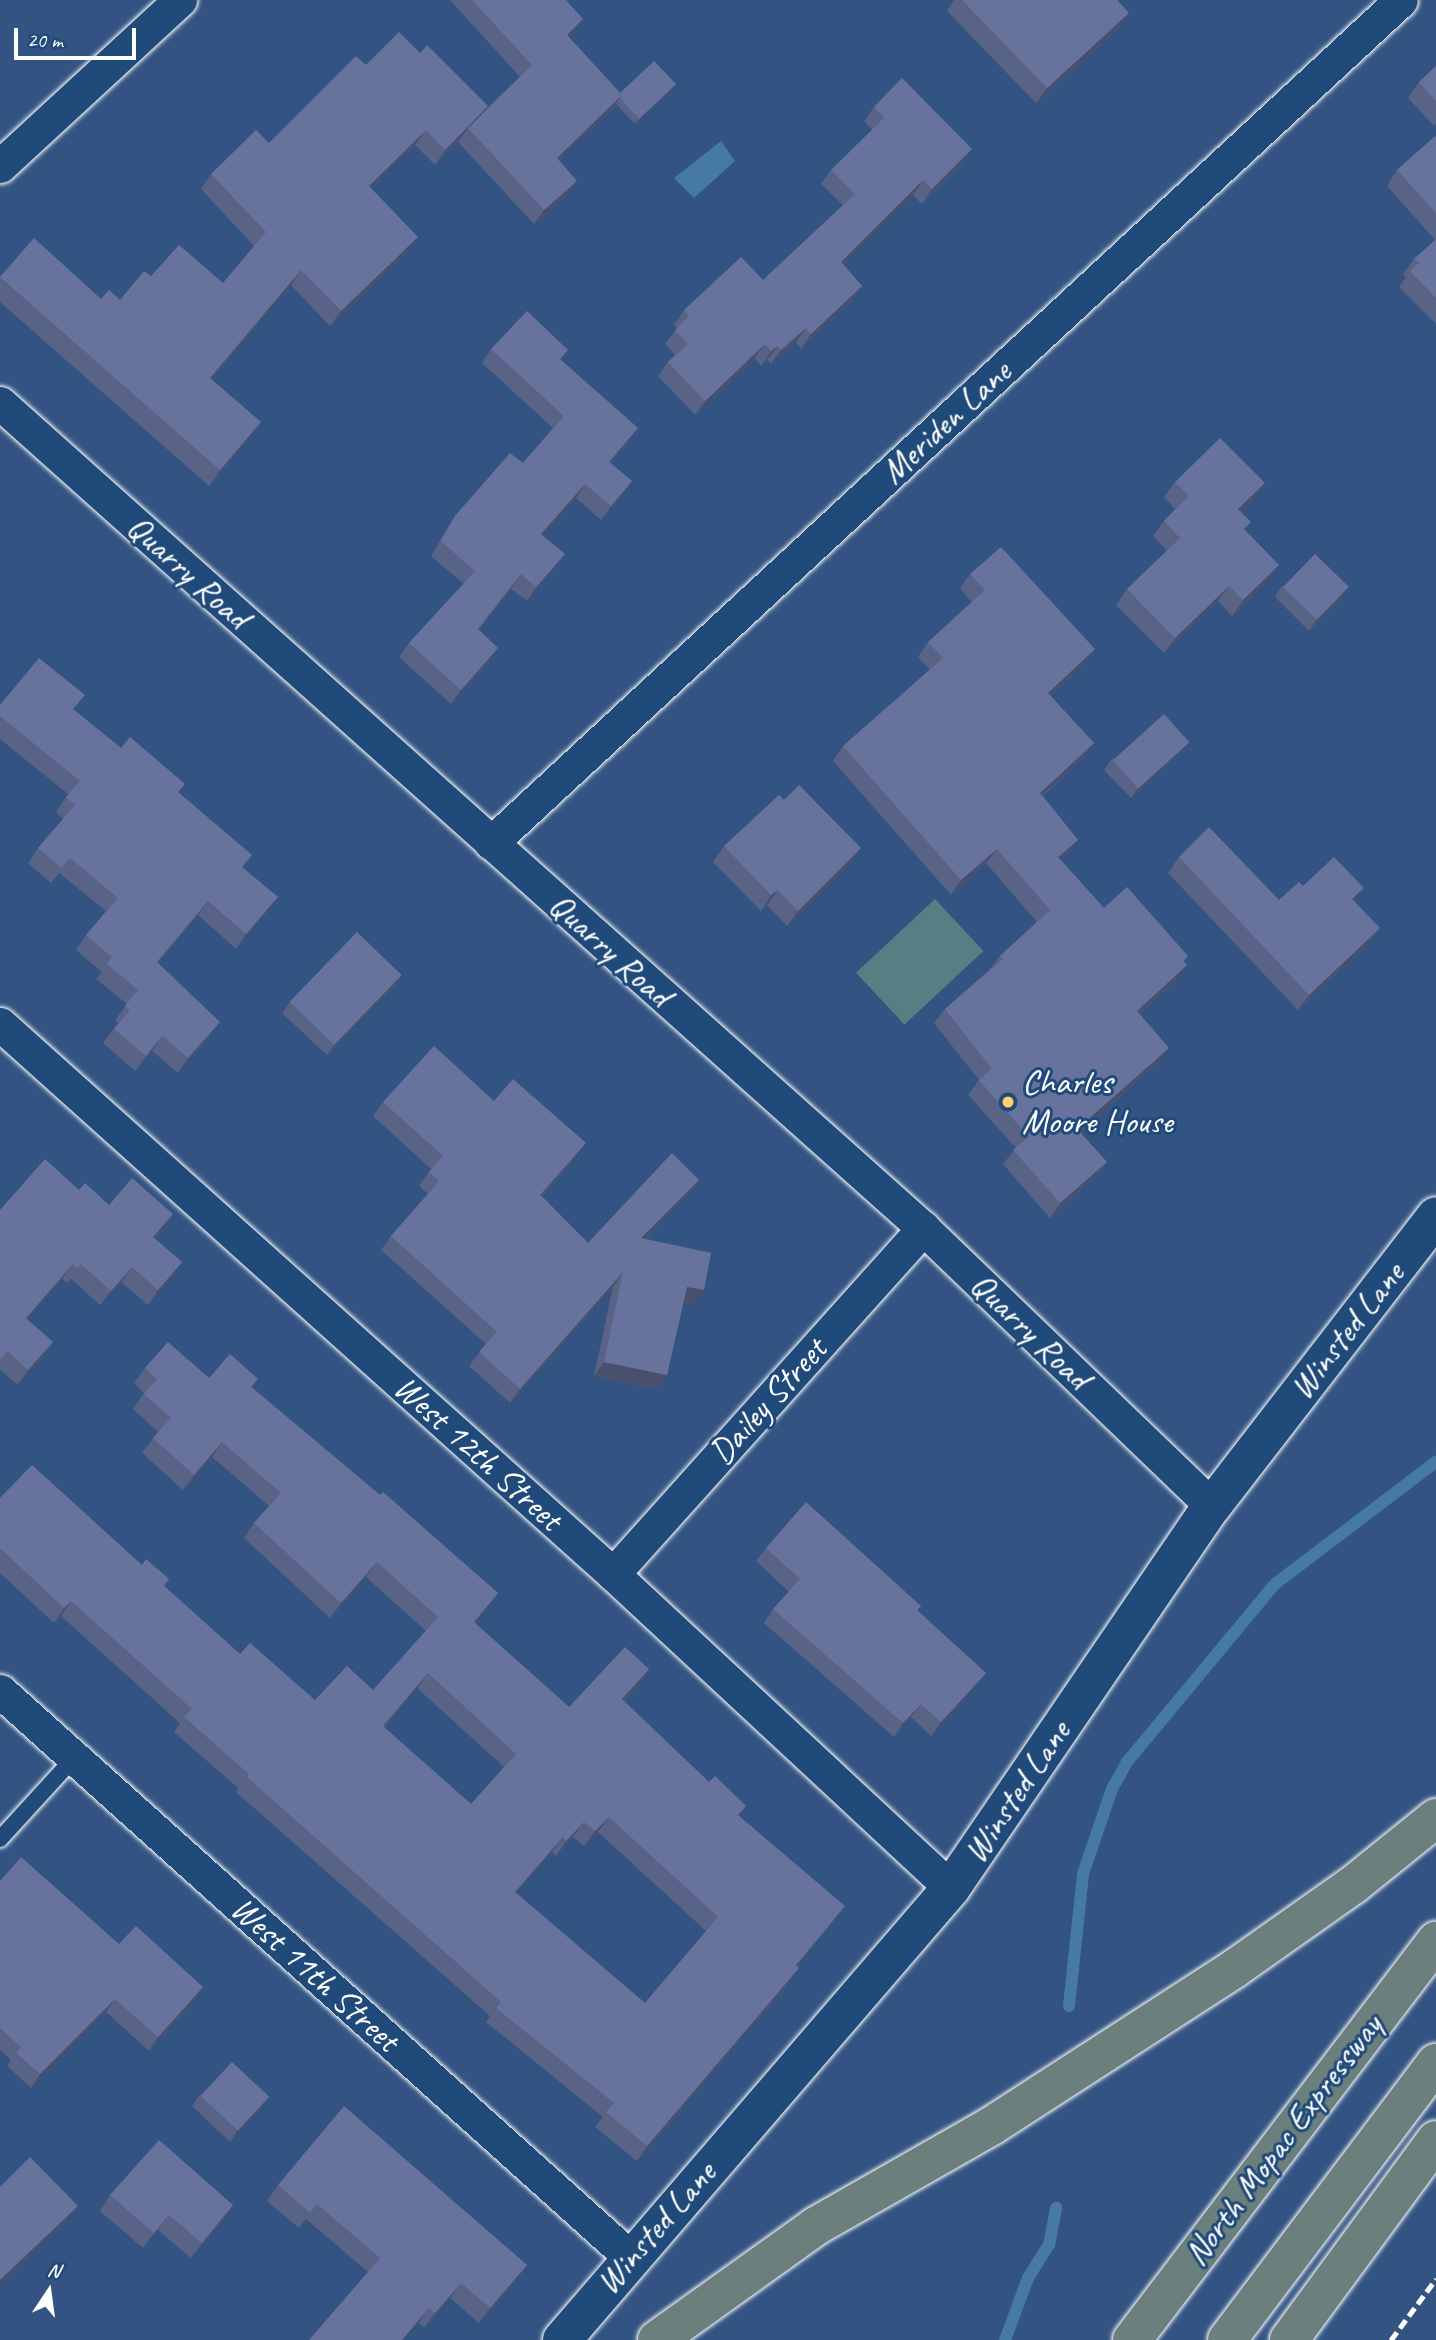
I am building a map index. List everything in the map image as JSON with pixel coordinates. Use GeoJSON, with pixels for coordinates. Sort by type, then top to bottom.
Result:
{"type":"FeatureCollection","features":[{"type":"Feature","properties":{"kind":"highway"},"geometry":{"type":"LineString","coordinates":[[657,2340],[816,2226],[993,2125],[1234,1969],[1353,1885],[1436,1818]]}},
{"type":"Feature","properties":{"kind":"highway","name":"North Mopac Expressway"},"geometry":{"type":"LineString","coordinates":[[1132,2340],[1436,1941]]}},
{"type":"Feature","properties":{"kind":"highway"},"geometry":{"type":"LineString","coordinates":[[1227,2340],[1436,2063]]}},
{"type":"Feature","properties":{"kind":"highway"},"geometry":{"type":"LineString","coordinates":[[1289,2340],[1436,2140]]}},
{"type":"Feature","properties":{"kind":"main road","name":"Winsted Lane"},"geometry":{"type":"LineString","coordinates":[[562,2340],[630,2257],[951,1888],[1212,1506],[1436,1216]]}},
{"type":"Feature","properties":{"kind":"street"},"geometry":{"type":"LineString","coordinates":[[0,166],[180,0]]}},
{"type":"Feature","properties":{"kind":"street","name":"Meriden Lane"},"geometry":{"type":"LineString","coordinates":[[491,843],[1401,0]]}},
{"type":"Feature","properties":{"kind":"street","name":"Quarry Road"},"geometry":{"type":"LineString","coordinates":[[0,403],[923,1228],[1212,1506]]}},
{"type":"Feature","properties":{"kind":"street","name":"West 12th Street"},"geometry":{"type":"LineString","coordinates":[[6,1041],[613,1574],[951,1888]]}},
{"type":"Feature","properties":{"kind":"street","name":"Dailey Street"},"geometry":{"type":"LineString","coordinates":[[613,1574],[923,1228]]}},
{"type":"Feature","properties":{"kind":"street","name":"West 11th Street"},"geometry":{"type":"LineString","coordinates":[[0,1691],[630,2257]]}},
{"type":"Feature","properties":{"kind":"lane"},"geometry":{"type":"LineString","coordinates":[[0,1839],[74,1758]]}},
{"type":"Feature","properties":{"kind":"green space"},"geometry":{"type":"Polygon","coordinates":[[[935,899],[983,951],[904,1025],[856,973],[935,899]]]}},
{"type":"Feature","properties":{"kind":"water"},"geometry":{"type":"Polygon","coordinates":[[[721,141],[735,161],[694,198],[674,178],[721,141]]]}},
{"type":"Feature","properties":{"kind":"building"},"geometry":{"type":"Polygon","coordinates":[[[472,0],[566,0],[583,19],[567,35],[622,95],[557,158],[577,181],[544,210],[468,128],[532,65],[472,0]]]}},
{"type":"Feature","properties":{"kind":"building"},"geometry":{"type":"Polygon","coordinates":[[[962,0],[1117,0],[1129,13],[1047,88],[962,0]]]}},
{"type":"Feature","properties":{"kind":"building"},"geometry":{"type":"Polygon","coordinates":[[[399,32],[420,53],[427,45],[488,106],[445,150],[426,130],[369,186],[418,237],[341,311],[301,270],[210,378],[261,422],[220,470],[0,277],[34,238],[101,299],[109,290],[120,300],[144,271],[151,276],[179,245],[223,283],[266,232],[211,174],[256,130],[269,143],[356,56],[366,65],[399,32]]]}},
{"type":"Feature","properties":{"kind":"building"},"geometry":{"type":"Polygon","coordinates":[[[654,61],[676,84],[639,119],[620,98],[620,93],[654,61]]]}},
{"type":"Feature","properties":{"kind":"building"},"geometry":{"type":"Polygon","coordinates":[[[1436,66],[1436,101],[1419,82],[1436,66]]]}},
{"type":"Feature","properties":{"kind":"building"},"geometry":{"type":"Polygon","coordinates":[[[902,78],[972,149],[932,189],[923,180],[841,262],[862,286],[811,334],[806,328],[781,350],[778,346],[771,351],[765,344],[705,401],[668,362],[688,344],[675,330],[689,316],[684,310],[741,257],[763,280],[855,194],[831,170],[884,118],[874,107],[902,78]]]}},
{"type":"Feature","properties":{"kind":"building"},"geometry":{"type":"Polygon","coordinates":[[[1436,137],[1436,213],[1397,170],[1436,137]]]}},
{"type":"Feature","properties":{"kind":"building"},"geometry":{"type":"Polygon","coordinates":[[[1436,239],[1436,298],[1410,271],[1419,263],[1414,259],[1436,239]]]}},
{"type":"Feature","properties":{"kind":"building"},"geometry":{"type":"Polygon","coordinates":[[[527,311],[568,350],[560,359],[638,428],[609,462],[632,481],[611,506],[585,484],[541,534],[565,554],[536,587],[521,574],[478,629],[498,648],[461,690],[409,643],[475,571],[441,541],[455,516],[510,453],[523,463],[564,416],[491,349],[527,311]]]}},
{"type":"Feature","properties":{"kind":"building"},"geometry":{"type":"Polygon","coordinates":[[[1220,438],[1265,483],[1238,509],[1251,522],[1244,529],[1279,565],[1243,600],[1229,586],[1175,638],[1127,589],[1180,538],[1164,521],[1189,496],[1175,482],[1220,438]]]}},
{"type":"Feature","properties":{"kind":"building"},"geometry":{"type":"Polygon","coordinates":[[[1001,547],[1095,649],[1048,693],[1094,743],[1040,793],[1078,840],[1058,857],[1104,908],[1127,887],[1188,956],[1183,960],[1187,965],[1137,1011],[1169,1048],[1077,1129],[1107,1162],[1060,1203],[1013,1150],[1029,1137],[979,1080],[992,1069],[945,1009],[1003,959],[1000,956],[1050,910],[997,849],[961,880],[843,746],[943,658],[928,642],[985,590],[970,574],[1001,547]]]}},
{"type":"Feature","properties":{"kind":"building"},"geometry":{"type":"Polygon","coordinates":[[[1315,554],[1349,587],[1317,620],[1283,587],[1315,554]]]}},
{"type":"Feature","properties":{"kind":"building"},"geometry":{"type":"Polygon","coordinates":[[[39,658],[85,695],[73,709],[121,748],[130,737],[185,784],[178,792],[252,855],[242,867],[278,897],[246,934],[208,901],[157,962],[220,1022],[188,1058],[162,1036],[146,1056],[114,1029],[130,1010],[125,1006],[138,990],[107,964],[112,957],[86,935],[118,898],[70,858],[62,868],[38,848],[75,805],[66,797],[80,781],[0,716],[0,705],[39,658]]]}},
{"type":"Feature","properties":{"kind":"building"},"geometry":{"type":"Polygon","coordinates":[[[1164,714],[1189,742],[1138,788],[1113,760],[1164,714]]]}},
{"type":"Feature","properties":{"kind":"building"},"geometry":{"type":"Polygon","coordinates":[[[799,785],[861,848],[798,911],[778,890],[771,895],[724,846],[779,795],[784,800],[799,785]]]}},
{"type":"Feature","properties":{"kind":"building"},"geometry":{"type":"Polygon","coordinates":[[[1209,827],[1279,900],[1299,882],[1303,886],[1334,857],[1364,888],[1352,899],[1380,928],[1309,995],[1179,857],[1209,827]]]}},
{"type":"Feature","properties":{"kind":"building"},"geometry":{"type":"Polygon","coordinates":[[[357,932],[402,975],[334,1045],[290,1002],[357,932]]]}},
{"type":"Feature","properties":{"kind":"building"},"geometry":{"type":"Polygon","coordinates":[[[434,1046],[494,1101],[513,1079],[586,1143],[540,1195],[588,1243],[672,1153],[699,1180],[641,1238],[711,1253],[704,1290],[687,1287],[667,1375],[604,1362],[623,1272],[520,1389],[479,1352],[497,1332],[391,1236],[439,1181],[429,1172],[443,1156],[383,1102],[434,1046]]]}},
{"type":"Feature","properties":{"kind":"building"},"geometry":{"type":"Polygon","coordinates":[[[45,1159],[79,1190],[85,1183],[109,1205],[132,1178],[173,1214],[153,1237],[182,1262],[158,1290],[132,1267],[111,1291],[81,1264],[78,1268],[73,1264],[26,1318],[53,1342],[28,1370],[8,1351],[0,1360],[0,1210],[45,1159]]]}},
{"type":"Feature","properties":{"kind":"building"},"geometry":{"type":"Polygon","coordinates":[[[168,1342],[209,1378],[230,1354],[258,1379],[251,1387],[380,1495],[383,1492],[498,1593],[474,1622],[569,1707],[625,1647],[649,1669],[622,1699],[709,1782],[715,1776],[746,1806],[738,1815],[845,1906],[796,1965],[799,1968],[647,2146],[606,2112],[614,2103],[496,2008],[501,2002],[247,1777],[249,1774],[184,1717],[192,1709],[71,1601],[64,1608],[0,1548],[0,1498],[32,1465],[142,1565],[146,1559],[169,1579],[164,1586],[240,1654],[250,1643],[315,1700],[347,1666],[373,1690],[438,1617],[377,1562],[341,1603],[254,1523],[281,1493],[222,1442],[194,1475],[153,1438],[171,1418],[144,1394],[157,1379],[145,1368],[168,1342]],[[428,1673],[383,1726],[471,1804],[516,1754],[428,1673]],[[609,1817],[595,1831],[584,1822],[566,1841],[563,1837],[515,1892],[645,2003],[718,1917],[609,1817]]]}},
{"type":"Feature","properties":{"kind":"building"},"geometry":{"type":"Polygon","coordinates":[[[806,1502],[921,1606],[917,1610],[986,1673],[941,1722],[921,1704],[903,1723],[773,1609],[800,1579],[766,1548],[806,1502]]]}},
{"type":"Feature","properties":{"kind":"building"},"geometry":{"type":"Polygon","coordinates":[[[21,1857],[119,1944],[136,1926],[203,1987],[158,2037],[115,1999],[40,2074],[16,2053],[21,2047],[0,2028],[0,1881],[21,1857]]]}},
{"type":"Feature","properties":{"kind":"building"},"geometry":{"type":"Polygon","coordinates":[[[232,2062],[269,2097],[238,2130],[201,2096],[232,2062]]]}},
{"type":"Feature","properties":{"kind":"building"},"geometry":{"type":"Polygon","coordinates":[[[344,2106],[527,2265],[490,2308],[461,2283],[435,2313],[429,2308],[402,2340],[309,2340],[380,2258],[317,2204],[310,2213],[278,2185],[344,2106]]]}},
{"type":"Feature","properties":{"kind":"building"},"geometry":{"type":"Polygon","coordinates":[[[159,2140],[233,2205],[202,2243],[169,2215],[154,2233],[110,2195],[159,2140]]]}},
{"type":"Feature","properties":{"kind":"building"},"geometry":{"type":"Polygon","coordinates":[[[30,2157],[78,2206],[0,2280],[0,2187],[30,2157]]]}},
{"type":"Feature","properties":{"kind":"waterway"},"geometry":{"type":"LineString","coordinates":[[1069,2006],[1083,1874],[1112,1789],[1127,1762],[1275,1584],[1436,1462]]}},
{"type":"Feature","properties":{"kind":"waterway"},"geometry":{"type":"LineString","coordinates":[[1005,2340],[1028,2278],[1049,2245],[1056,2208]]}},
{"type":"Feature","properties":{"kind":"railway"},"geometry":{"type":"LineString","coordinates":[[1391,2340],[1436,2279]]}},
{"type":"Feature","properties":{"kind":"place","name":"Charles Moore House"},"geometry":{"type":"Point","coordinates":[1008,1102]}}]}
